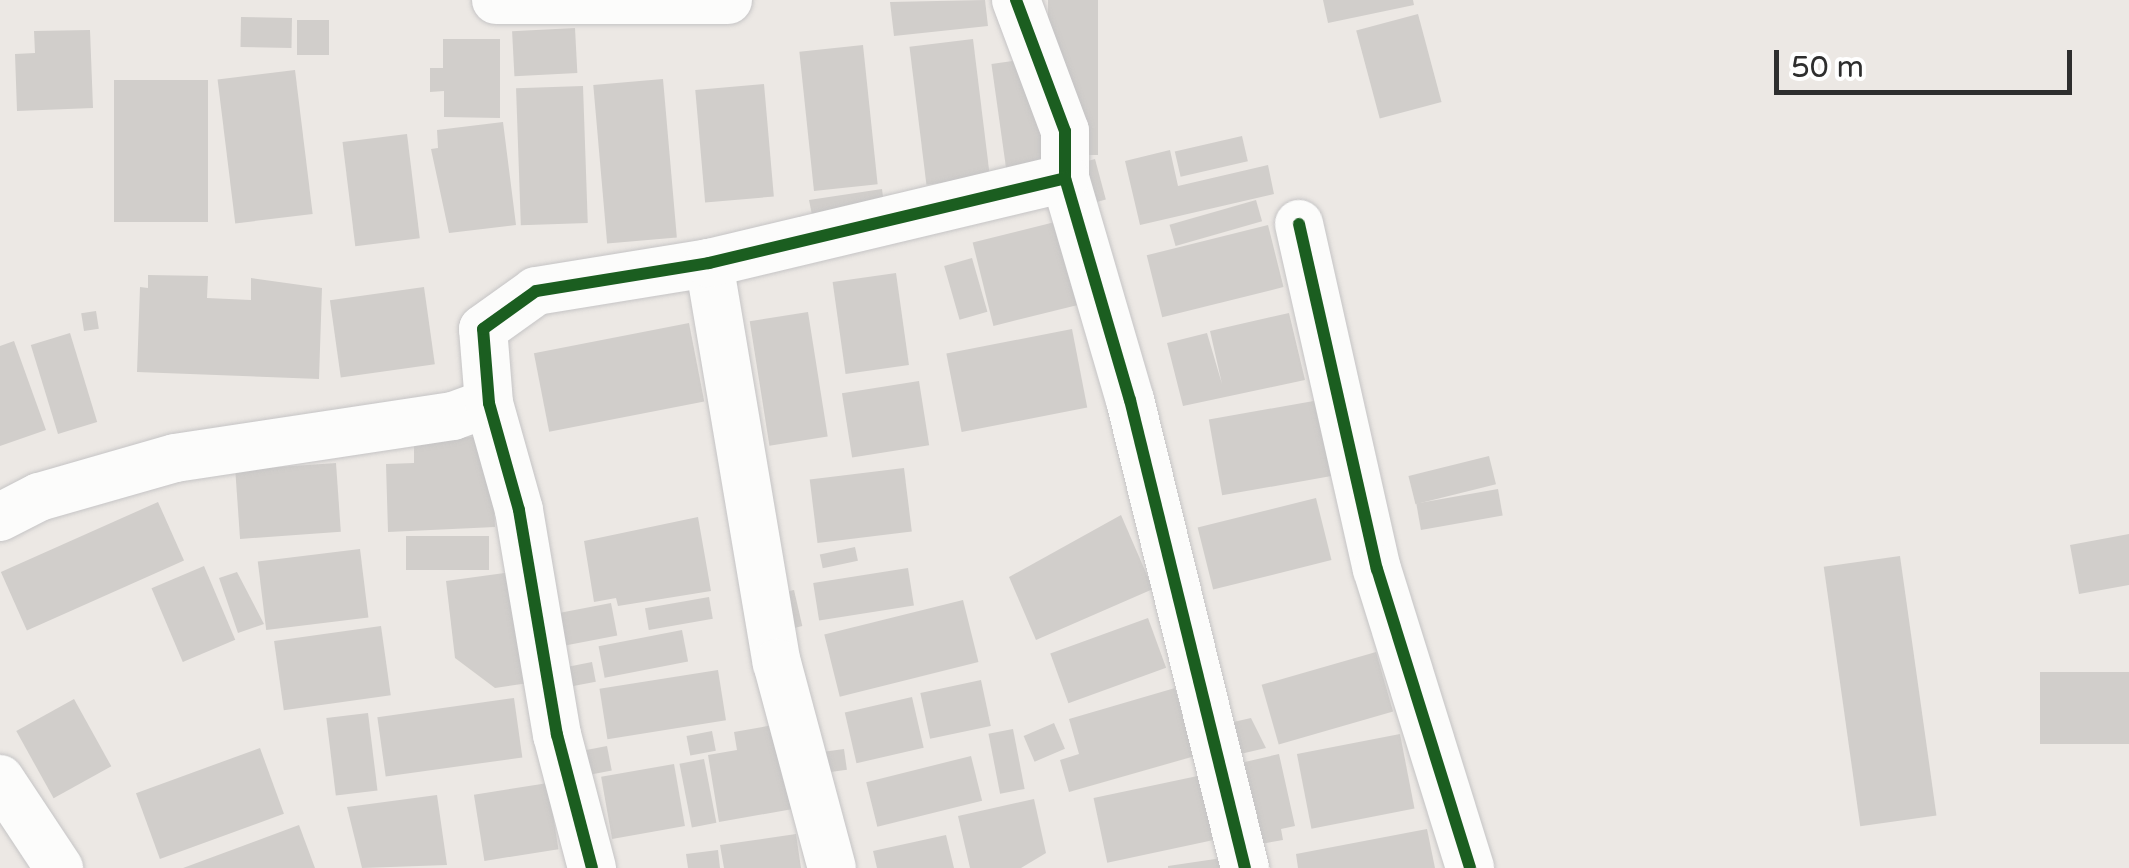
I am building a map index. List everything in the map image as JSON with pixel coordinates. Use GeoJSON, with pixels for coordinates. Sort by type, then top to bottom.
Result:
{"type":"FeatureCollection","features":[{"type":"Feature","properties":{"kind":"street"},"geometry":{"type":"LineString","coordinates":[[496,0],[728,0]]}},
{"type":"Feature","properties":{"kind":"street"},"geometry":{"type":"LineString","coordinates":[[1016,0],[1065,130],[1065,178],[1130,400],[1246,868]]}},
{"type":"Feature","properties":{"kind":"street"},"geometry":{"type":"LineString","coordinates":[[592,868],[556,735],[519,510],[489,403],[482,342],[497,313],[536,291],[709,263],[1065,178]]}},
{"type":"Feature","properties":{"kind":"street"},"geometry":{"type":"LineString","coordinates":[[1299,224],[1377,569],[1470,868]]}},
{"type":"Feature","properties":{"kind":"street"},"geometry":{"type":"LineString","coordinates":[[709,263],[777,663],[832,868]]}},
{"type":"Feature","properties":{"kind":"street"},"geometry":{"type":"LineString","coordinates":[[0,517],[39,497],[175,458],[453,416],[489,403]]}},
{"type":"Feature","properties":{"kind":"street"},"geometry":{"type":"LineString","coordinates":[[0,779],[15,837],[59,868]]}},
{"type":"Feature","properties":{"kind":"building"},"geometry":{"type":"Polygon","coordinates":[[[985,0],[988,26],[894,36],[890,2],[985,0]]]}},
{"type":"Feature","properties":{"kind":"building"},"geometry":{"type":"Polygon","coordinates":[[[1048,0],[1098,0],[1098,155],[1048,155],[1048,0]]]}},
{"type":"Feature","properties":{"kind":"building"},"geometry":{"type":"Polygon","coordinates":[[[1323,0],[1413,0],[1414,5],[1328,23],[1323,0]]]}},
{"type":"Feature","properties":{"kind":"building"},"geometry":{"type":"Polygon","coordinates":[[[1418,14],[1442,102],[1380,118],[1356,31],[1418,14]]]}},
{"type":"Feature","properties":{"kind":"building"},"geometry":{"type":"Polygon","coordinates":[[[241,17],[292,18],[291,48],[240,47],[241,17]]]}},
{"type":"Feature","properties":{"kind":"building"},"geometry":{"type":"Polygon","coordinates":[[[297,20],[329,20],[329,55],[297,55],[297,20]]]}},
{"type":"Feature","properties":{"kind":"building"},"geometry":{"type":"Polygon","coordinates":[[[575,28],[577,73],[514,76],[512,31],[575,28]]]}},
{"type":"Feature","properties":{"kind":"building"},"geometry":{"type":"Polygon","coordinates":[[[90,30],[93,108],[17,111],[15,54],[35,53],[34,31],[90,30]]]}},
{"type":"Feature","properties":{"kind":"building"},"geometry":{"type":"Polygon","coordinates":[[[443,39],[500,39],[500,118],[444,117],[444,91],[430,92],[430,68],[443,68],[443,39]]]}},
{"type":"Feature","properties":{"kind":"building"},"geometry":{"type":"Polygon","coordinates":[[[973,39],[990,177],[926,185],[909,47],[973,39]]]}},
{"type":"Feature","properties":{"kind":"building"},"geometry":{"type":"Polygon","coordinates":[[[863,45],[878,184],[814,191],[799,52],[863,45]]]}},
{"type":"Feature","properties":{"kind":"building"},"geometry":{"type":"Polygon","coordinates":[[[1034,58],[1050,174],[1008,180],[991,64],[1034,58]]]}},
{"type":"Feature","properties":{"kind":"building"},"geometry":{"type":"Polygon","coordinates":[[[295,70],[313,214],[235,223],[218,80],[295,70]]]}},
{"type":"Feature","properties":{"kind":"building"},"geometry":{"type":"Polygon","coordinates":[[[663,79],[677,237],[607,243],[593,85],[663,79]]]}},
{"type":"Feature","properties":{"kind":"building"},"geometry":{"type":"Polygon","coordinates":[[[114,80],[208,80],[208,222],[114,222],[114,80]]]}},
{"type":"Feature","properties":{"kind":"building"},"geometry":{"type":"Polygon","coordinates":[[[764,84],[774,197],[705,203],[695,90],[764,84]]]}},
{"type":"Feature","properties":{"kind":"building"},"geometry":{"type":"Polygon","coordinates":[[[583,86],[588,223],[521,225],[516,88],[583,86]]]}},
{"type":"Feature","properties":{"kind":"building"},"geometry":{"type":"Polygon","coordinates":[[[503,122],[516,225],[449,233],[431,149],[438,148],[437,130],[503,122]]]}},
{"type":"Feature","properties":{"kind":"building"},"geometry":{"type":"Polygon","coordinates":[[[407,134],[420,238],[355,246],[342,142],[407,134]]]}},
{"type":"Feature","properties":{"kind":"building"},"geometry":{"type":"Polygon","coordinates":[[[1242,136],[1248,161],[1181,177],[1175,152],[1242,136]]]}},
{"type":"Feature","properties":{"kind":"building"},"geometry":{"type":"Polygon","coordinates":[[[1170,150],[1178,186],[1268,165],[1274,194],[1140,225],[1125,161],[1170,150]]]}},
{"type":"Feature","properties":{"kind":"building"},"geometry":{"type":"Polygon","coordinates":[[[1095,159],[1106,200],[1083,206],[1072,165],[1095,159]]]}},
{"type":"Feature","properties":{"kind":"building"},"geometry":{"type":"Polygon","coordinates":[[[882,189],[886,219],[801,232],[799,216],[812,215],[809,200],[882,189]]]}},
{"type":"Feature","properties":{"kind":"building"},"geometry":{"type":"Polygon","coordinates":[[[1256,200],[1262,221],[1176,246],[1169,225],[1256,200]]]}},
{"type":"Feature","properties":{"kind":"building"},"geometry":{"type":"Polygon","coordinates":[[[1059,221],[1080,304],[993,326],[973,243],[1059,221]]]}},
{"type":"Feature","properties":{"kind":"building"},"geometry":{"type":"Polygon","coordinates":[[[1268,225],[1283,287],[1162,317],[1147,255],[1268,225]]]}},
{"type":"Feature","properties":{"kind":"building"},"geometry":{"type":"Polygon","coordinates":[[[972,258],[987,312],[960,320],[944,266],[972,258]]]}},
{"type":"Feature","properties":{"kind":"building"},"geometry":{"type":"Polygon","coordinates":[[[896,273],[909,365],[846,374],[833,282],[896,273]]]}},
{"type":"Feature","properties":{"kind":"building"},"geometry":{"type":"Polygon","coordinates":[[[148,275],[208,276],[207,298],[251,300],[251,278],[322,288],[319,379],[137,372],[140,287],[148,288],[148,275]]]}},
{"type":"Feature","properties":{"kind":"building"},"geometry":{"type":"Polygon","coordinates":[[[424,287],[435,364],[341,377],[330,300],[424,287]]]}},
{"type":"Feature","properties":{"kind":"building"},"geometry":{"type":"Polygon","coordinates":[[[96,311],[99,329],[84,331],[81,313],[96,311]]]}},
{"type":"Feature","properties":{"kind":"building"},"geometry":{"type":"Polygon","coordinates":[[[808,312],[828,436],[769,446],[750,321],[808,312]]]}},
{"type":"Feature","properties":{"kind":"building"},"geometry":{"type":"Polygon","coordinates":[[[1289,313],[1305,380],[1183,406],[1167,343],[1207,333],[1222,384],[1210,331],[1289,313]]]}},
{"type":"Feature","properties":{"kind":"building"},"geometry":{"type":"Polygon","coordinates":[[[689,323],[704,402],[549,432],[534,353],[689,323]]]}},
{"type":"Feature","properties":{"kind":"building"},"geometry":{"type":"Polygon","coordinates":[[[1072,329],[1087,408],[962,432],[946,353],[1072,329]]]}},
{"type":"Feature","properties":{"kind":"building"},"geometry":{"type":"Polygon","coordinates":[[[70,333],[97,422],[58,434],[31,345],[70,333]]]}},
{"type":"Feature","properties":{"kind":"building"},"geometry":{"type":"Polygon","coordinates":[[[14,341],[46,430],[0,446],[0,346],[14,341]]]}},
{"type":"Feature","properties":{"kind":"building"},"geometry":{"type":"Polygon","coordinates":[[[919,381],[929,445],[852,457],[842,393],[919,381]]]}},
{"type":"Feature","properties":{"kind":"building"},"geometry":{"type":"Polygon","coordinates":[[[1325,399],[1338,475],[1222,495],[1209,419],[1325,399]]]}},
{"type":"Feature","properties":{"kind":"building"},"geometry":{"type":"Polygon","coordinates":[[[491,436],[495,527],[388,532],[386,464],[414,463],[414,440],[491,436]]]}},
{"type":"Feature","properties":{"kind":"building"},"geometry":{"type":"Polygon","coordinates":[[[1489,456],[1496,484],[1415,504],[1408,476],[1489,456]]]}},
{"type":"Feature","properties":{"kind":"building"},"geometry":{"type":"Polygon","coordinates":[[[336,463],[341,532],[240,539],[235,470],[336,463]]]}},
{"type":"Feature","properties":{"kind":"building"},"geometry":{"type":"Polygon","coordinates":[[[904,468],[912,532],[818,543],[810,480],[904,468]]]}},
{"type":"Feature","properties":{"kind":"building"},"geometry":{"type":"Polygon","coordinates":[[[1498,489],[1503,516],[1421,530],[1416,503],[1498,489]]]}},
{"type":"Feature","properties":{"kind":"building"},"geometry":{"type":"Polygon","coordinates":[[[1316,498],[1331,560],[1213,590],[1198,528],[1316,498]]]}},
{"type":"Feature","properties":{"kind":"building"},"geometry":{"type":"Polygon","coordinates":[[[158,502],[184,560],[27,630],[1,572],[158,502]]]}},
{"type":"Feature","properties":{"kind":"building"},"geometry":{"type":"Polygon","coordinates":[[[1121,515],[1153,589],[1036,640],[1009,577],[1121,515]]]}},
{"type":"Feature","properties":{"kind":"building"},"geometry":{"type":"Polygon","coordinates":[[[698,517],[711,591],[618,606],[616,598],[594,602],[584,541],[698,517]]]}},
{"type":"Feature","properties":{"kind":"building"},"geometry":{"type":"Polygon","coordinates":[[[2129,534],[2129,585],[2079,594],[2070,545],[2129,534]]]}},
{"type":"Feature","properties":{"kind":"building"},"geometry":{"type":"Polygon","coordinates":[[[406,536],[489,536],[489,570],[406,570],[406,536]]]}},
{"type":"Feature","properties":{"kind":"building"},"geometry":{"type":"Polygon","coordinates":[[[855,547],[858,561],[823,568],[820,554],[855,547]]]}},
{"type":"Feature","properties":{"kind":"building"},"geometry":{"type":"Polygon","coordinates":[[[360,549],[368,617],[266,630],[258,562],[360,549]]]}},
{"type":"Feature","properties":{"kind":"building"},"geometry":{"type":"Polygon","coordinates":[[[1900,556],[1936,815],[1860,826],[1824,567],[1900,556]]]}},
{"type":"Feature","properties":{"kind":"building"},"geometry":{"type":"Polygon","coordinates":[[[204,566],[235,640],[183,662],[152,588],[204,566]]]}},
{"type":"Feature","properties":{"kind":"building"},"geometry":{"type":"Polygon","coordinates":[[[908,568],[914,606],[819,621],[813,583],[908,568]]]}},
{"type":"Feature","properties":{"kind":"building"},"geometry":{"type":"Polygon","coordinates":[[[527,570],[542,681],[495,688],[455,658],[446,581],[527,570]]]}},
{"type":"Feature","properties":{"kind":"building"},"geometry":{"type":"Polygon","coordinates":[[[237,572],[264,624],[238,633],[219,578],[237,572]]]}},
{"type":"Feature","properties":{"kind":"building"},"geometry":{"type":"Polygon","coordinates":[[[794,590],[802,626],[787,630],[778,594],[794,590]]]}},
{"type":"Feature","properties":{"kind":"building"},"geometry":{"type":"Polygon","coordinates":[[[709,597],[713,619],[649,630],[645,608],[709,597]]]}},
{"type":"Feature","properties":{"kind":"building"},"geometry":{"type":"Polygon","coordinates":[[[963,600],[978,662],[840,697],[824,635],[963,600]]]}},
{"type":"Feature","properties":{"kind":"building"},"geometry":{"type":"Polygon","coordinates":[[[611,603],[617,635],[565,646],[559,613],[611,603]]]}},
{"type":"Feature","properties":{"kind":"building"},"geometry":{"type":"Polygon","coordinates":[[[1148,618],[1166,668],[1068,703],[1050,654],[1148,618]]]}},
{"type":"Feature","properties":{"kind":"building"},"geometry":{"type":"Polygon","coordinates":[[[381,626],[391,695],[284,710],[274,641],[381,626]]]}},
{"type":"Feature","properties":{"kind":"building"},"geometry":{"type":"Polygon","coordinates":[[[682,630],[688,661],[605,678],[599,646],[682,630]]]}},
{"type":"Feature","properties":{"kind":"building"},"geometry":{"type":"Polygon","coordinates":[[[1376,652],[1393,712],[1279,744],[1262,685],[1376,652]]]}},
{"type":"Feature","properties":{"kind":"building"},"geometry":{"type":"Polygon","coordinates":[[[592,662],[596,682],[569,687],[565,667],[592,662]]]}},
{"type":"Feature","properties":{"kind":"building"},"geometry":{"type":"Polygon","coordinates":[[[718,670],[726,720],[607,739],[599,689],[718,670]]]}},
{"type":"Feature","properties":{"kind":"building"},"geometry":{"type":"Polygon","coordinates":[[[2040,672],[2129,672],[2129,744],[2040,744],[2040,672]]]}},
{"type":"Feature","properties":{"kind":"building"},"geometry":{"type":"Polygon","coordinates":[[[981,680],[991,726],[930,739],[920,693],[981,680]]]}},
{"type":"Feature","properties":{"kind":"building"},"geometry":{"type":"Polygon","coordinates":[[[1175,688],[1195,756],[1069,792],[1060,760],[1079,754],[1069,719],[1175,688]]]}},
{"type":"Feature","properties":{"kind":"building"},"geometry":{"type":"Polygon","coordinates":[[[912,697],[924,748],[856,763],[845,713],[912,697]]]}},
{"type":"Feature","properties":{"kind":"building"},"geometry":{"type":"Polygon","coordinates":[[[514,698],[522,757],[386,777],[377,717],[514,698]]]}},
{"type":"Feature","properties":{"kind":"building"},"geometry":{"type":"Polygon","coordinates":[[[74,699],[111,766],[54,798],[16,731],[74,699]]]}},
{"type":"Feature","properties":{"kind":"building"},"geometry":{"type":"Polygon","coordinates":[[[368,713],[378,790],[336,796],[326,718],[368,713]]]}},
{"type":"Feature","properties":{"kind":"building"},"geometry":{"type":"Polygon","coordinates":[[[1251,718],[1266,748],[1236,755],[1229,723],[1251,718]]]}},
{"type":"Feature","properties":{"kind":"building"},"geometry":{"type":"Polygon","coordinates":[[[1054,723],[1065,749],[1035,762],[1024,736],[1054,723]]]}},
{"type":"Feature","properties":{"kind":"building"},"geometry":{"type":"Polygon","coordinates":[[[779,724],[793,809],[719,822],[708,755],[737,750],[734,732],[779,724]]]}},
{"type":"Feature","properties":{"kind":"building"},"geometry":{"type":"Polygon","coordinates":[[[1013,729],[1025,789],[1000,794],[988,734],[1013,729]]]}},
{"type":"Feature","properties":{"kind":"building"},"geometry":{"type":"Polygon","coordinates":[[[712,731],[716,751],[690,756],[686,736],[712,731]]]}},
{"type":"Feature","properties":{"kind":"building"},"geometry":{"type":"Polygon","coordinates":[[[1400,734],[1415,809],[1311,829],[1297,754],[1400,734]]]}},
{"type":"Feature","properties":{"kind":"building"},"geometry":{"type":"Polygon","coordinates":[[[607,746],[612,771],[587,775],[582,751],[607,746]]]}},
{"type":"Feature","properties":{"kind":"building"},"geometry":{"type":"Polygon","coordinates":[[[260,748],[284,814],[160,859],[136,793],[260,748]]]}},
{"type":"Feature","properties":{"kind":"building"},"geometry":{"type":"Polygon","coordinates":[[[844,749],[847,770],[825,773],[822,752],[844,749]]]}},
{"type":"Feature","properties":{"kind":"building"},"geometry":{"type":"Polygon","coordinates":[[[1279,754],[1295,826],[1281,829],[1283,840],[1255,845],[1236,764],[1279,754]]]}},
{"type":"Feature","properties":{"kind":"building"},"geometry":{"type":"Polygon","coordinates":[[[971,756],[982,801],[877,827],[866,782],[971,756]]]}},
{"type":"Feature","properties":{"kind":"building"},"geometry":{"type":"Polygon","coordinates":[[[704,759],[716,823],[692,828],[679,764],[704,759]]]}},
{"type":"Feature","properties":{"kind":"building"},"geometry":{"type":"Polygon","coordinates":[[[674,764],[685,826],[612,839],[601,777],[674,764]]]}},
{"type":"Feature","properties":{"kind":"building"},"geometry":{"type":"Polygon","coordinates":[[[1207,774],[1221,839],[1107,863],[1094,798],[1207,774]]]}},
{"type":"Feature","properties":{"kind":"building"},"geometry":{"type":"Polygon","coordinates":[[[548,783],[558,849],[484,861],[474,795],[548,783]]]}},
{"type":"Feature","properties":{"kind":"building"},"geometry":{"type":"Polygon","coordinates":[[[437,795],[447,865],[362,868],[347,807],[437,795]]]}},
{"type":"Feature","properties":{"kind":"building"},"geometry":{"type":"Polygon","coordinates":[[[1034,799],[1046,853],[1021,868],[970,868],[958,816],[1034,799]]]}},
{"type":"Feature","properties":{"kind":"building"},"geometry":{"type":"Polygon","coordinates":[[[299,825],[315,868],[183,868],[299,825]]]}},
{"type":"Feature","properties":{"kind":"building"},"geometry":{"type":"Polygon","coordinates":[[[1427,829],[1435,868],[1298,868],[1296,854],[1427,829]]]}},
{"type":"Feature","properties":{"kind":"building"},"geometry":{"type":"Polygon","coordinates":[[[796,834],[801,868],[724,868],[720,845],[796,834]]]}},
{"type":"Feature","properties":{"kind":"building"},"geometry":{"type":"Polygon","coordinates":[[[946,835],[954,868],[877,868],[873,851],[946,835]]]}},
{"type":"Feature","properties":{"kind":"building"},"geometry":{"type":"Polygon","coordinates":[[[718,850],[720,868],[688,868],[686,854],[718,850]]]}},
{"type":"Feature","properties":{"kind":"building"},"geometry":{"type":"Polygon","coordinates":[[[1222,858],[1223,868],[1168,868],[1168,866],[1222,858]]]}},
{"type":"Feature","properties":{"kind":"cycle path"},"geometry":{"type":"LineString","coordinates":[[1016,0],[1065,131],[1065,178],[1130,400],[1245,868]]}},
{"type":"Feature","properties":{"kind":"cycle path"},"geometry":{"type":"LineString","coordinates":[[592,868],[557,735],[519,510],[489,403],[483,329],[536,291],[709,263],[1065,178]]}},
{"type":"Feature","properties":{"kind":"cycle path"},"geometry":{"type":"LineString","coordinates":[[1299,224],[1377,569],[1470,868]]}}]}
